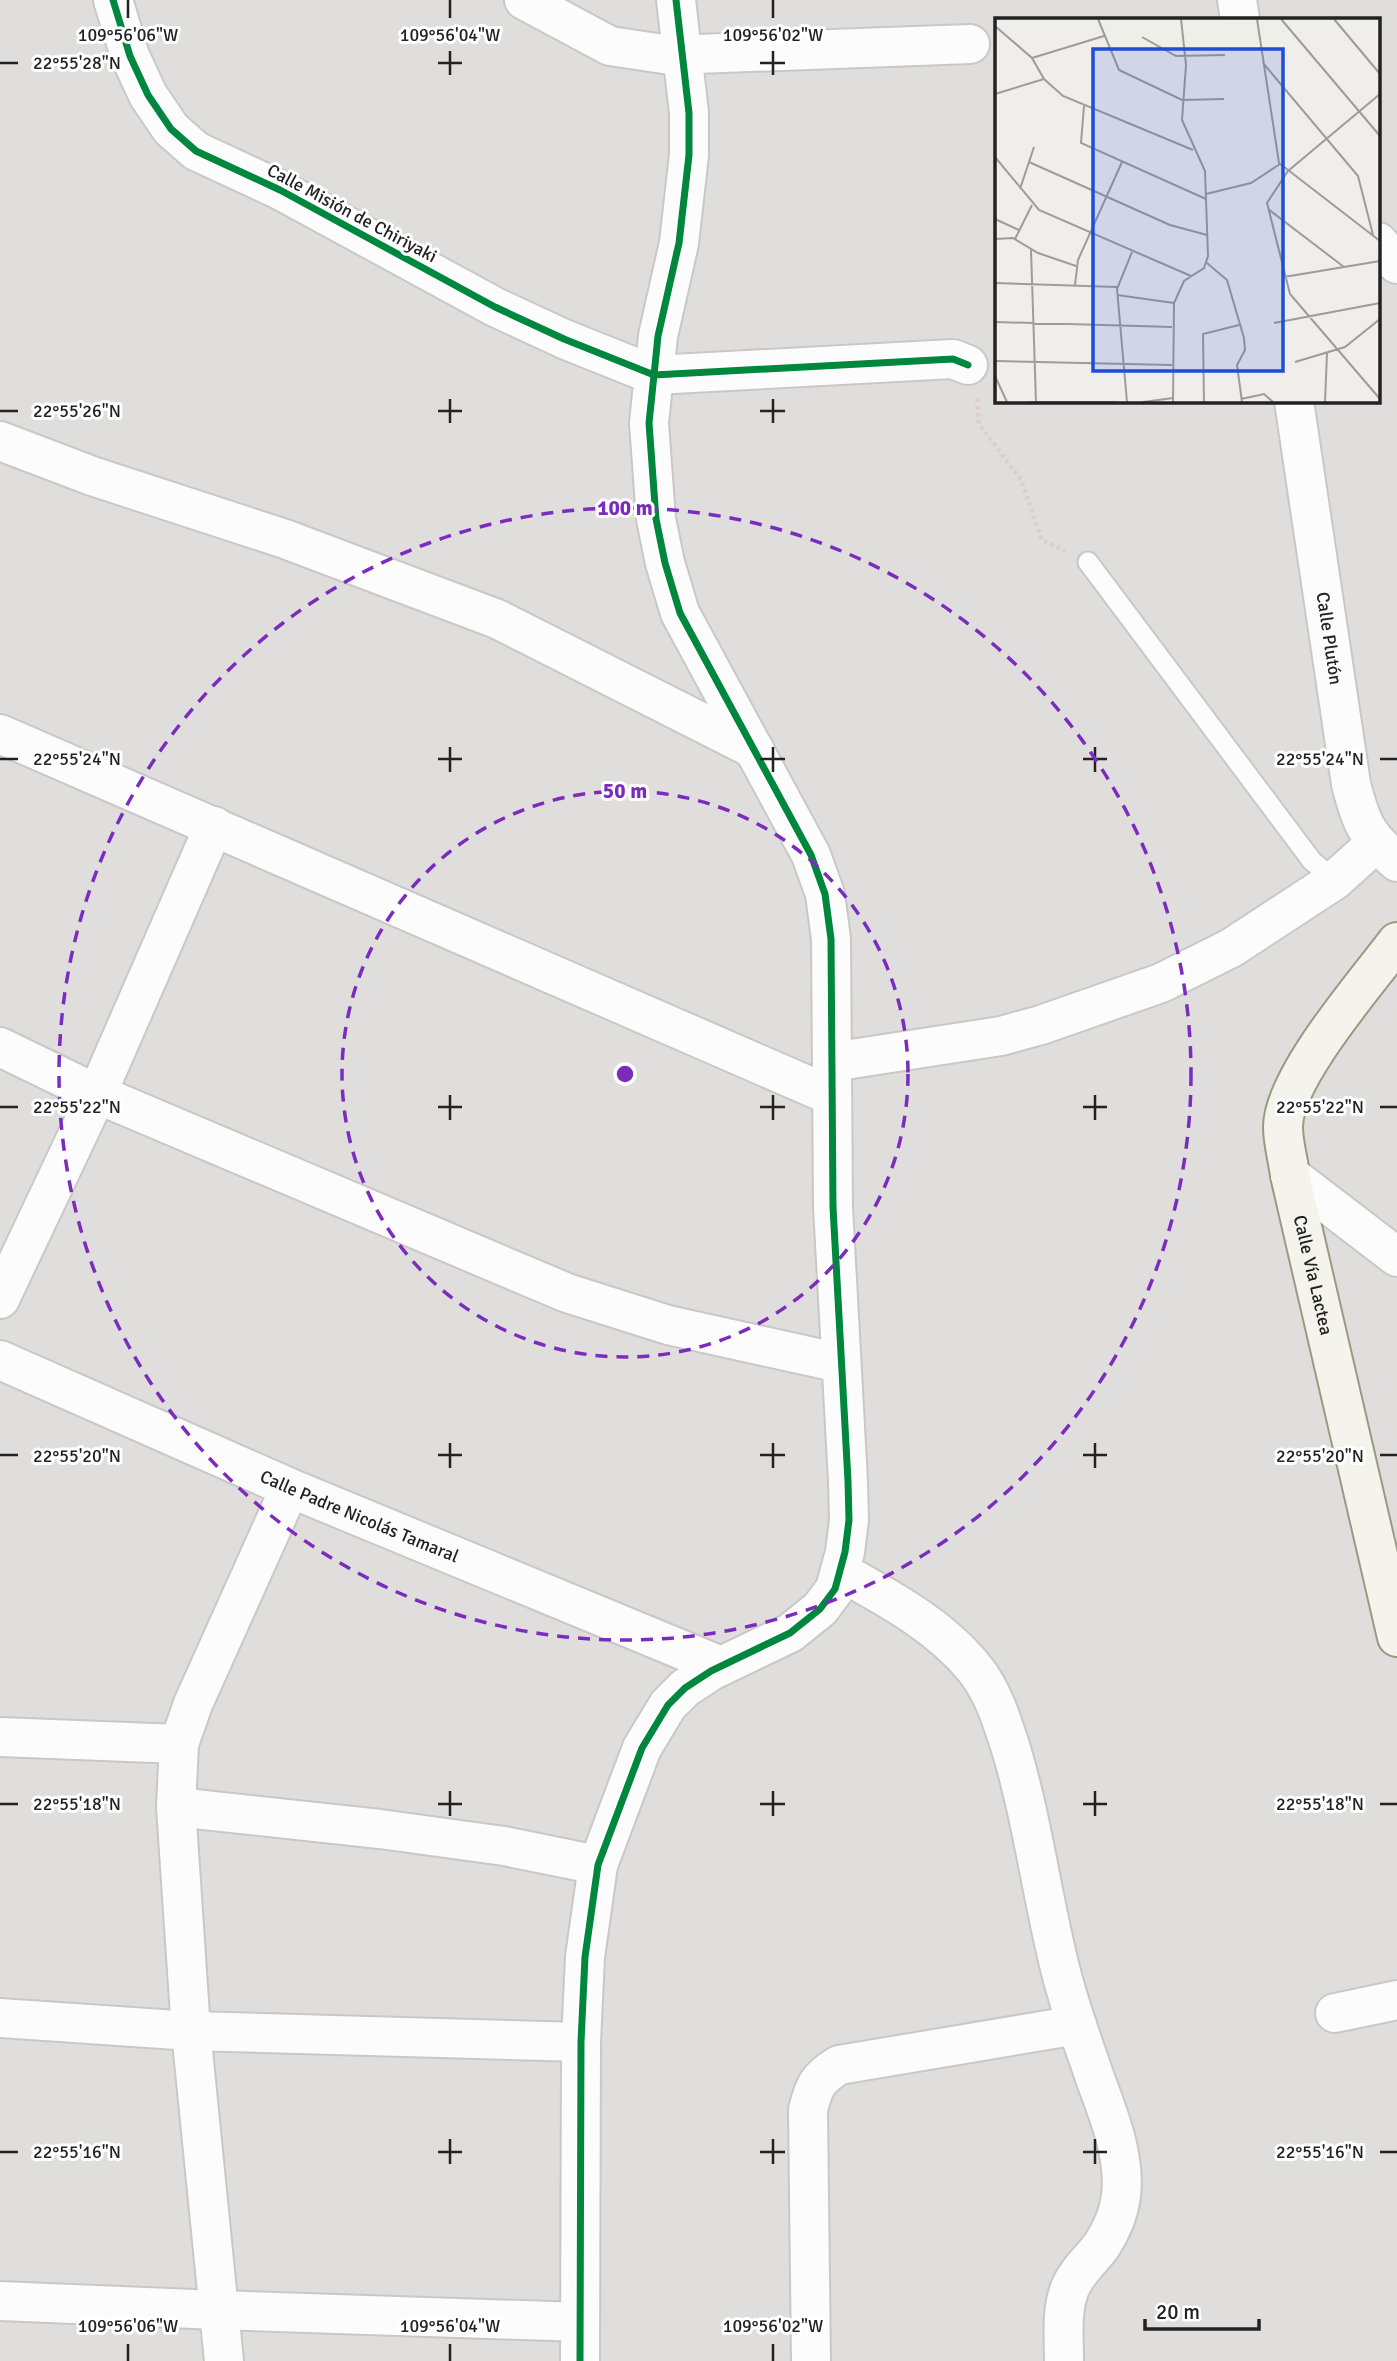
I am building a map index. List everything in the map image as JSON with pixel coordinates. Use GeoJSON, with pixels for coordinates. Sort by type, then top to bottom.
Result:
{"type":"FeatureCollection","features":[{"type":"Feature","properties":{"kind":"street","name":"Calle Misión de Chiriyaki"},"geometry":{"type":"LineString","coordinates":[[113,0],[130,56],[148,95],[171,128],[196,151],[280,190],[495,307],[564,339],[653,375]]}},
{"type":"Feature","properties":{"kind":"street"},"geometry":{"type":"LineString","coordinates":[[524,0],[610,46],[670,55],[970,44]]}},
{"type":"Feature","properties":{"kind":"street"},"geometry":{"type":"LineString","coordinates":[[580,2361],[581,2042],[585,1957],[598,1865],[642,1748],[668,1705],[685,1688],[721,1666],[790,1633],[820,1608],[835,1589],[841,1572],[849,1520],[833,1207],[831,939],[825,894],[811,855],[680,613],[656,520],[649,423],[653,375],[686,193],[689,113],[676,0]]}},
{"type":"Feature","properties":{"kind":"street"},"geometry":{"type":"LineString","coordinates":[[1237,0],[1240,18]]}},
{"type":"Feature","properties":{"kind":"street"},"geometry":{"type":"LineString","coordinates":[[1380,244],[1397,264]]}},
{"type":"Feature","properties":{"kind":"street"},"geometry":{"type":"LineString","coordinates":[[653,375],[953,359],[968,365]]}},
{"type":"Feature","properties":{"kind":"street","name":"Calle Plutón"},"geometry":{"type":"LineString","coordinates":[[1294,402],[1351,784],[1360,818],[1387,853]]}},
{"type":"Feature","properties":{"kind":"street"},"geometry":{"type":"LineString","coordinates":[[0,441],[92,476],[285,539],[497,619],[754,749]]}},
{"type":"Feature","properties":{"kind":"street"},"geometry":{"type":"LineString","coordinates":[[0,734],[214,826],[832,1079],[1001,1036],[1161,983],[1231,948],[1335,880],[1387,853]]}},
{"type":"Feature","properties":{"kind":"street"},"geometry":{"type":"LineString","coordinates":[[0,1299],[97,1094],[214,826]]}},
{"type":"Feature","properties":{"kind":"street","name":"Calle Vía Lactea"},"geometry":{"type":"LineString","coordinates":[[1397,942],[1345,1010],[1299,1077],[1288,1102],[1283,1127],[1290,1175],[1397,1637]]}},
{"type":"Feature","properties":{"kind":"street"},"geometry":{"type":"LineString","coordinates":[[0,1046],[97,1094],[567,1293],[668,1325],[840,1363]]}},
{"type":"Feature","properties":{"kind":"street"},"geometry":{"type":"LineString","coordinates":[[1290,1175],[1397,1256]]}},
{"type":"Feature","properties":{"kind":"street","name":"Calle Padre Nicolás Tamaral"},"geometry":{"type":"LineString","coordinates":[[0,1360],[290,1488],[721,1666]]}},
{"type":"Feature","properties":{"kind":"street"},"geometry":{"type":"LineString","coordinates":[[224,2361],[191,2031],[176,1807],[179,1744],[193,1704],[290,1488]]}},
{"type":"Feature","properties":{"kind":"street"},"geometry":{"type":"LineString","coordinates":[[841,1572],[920,1619],[974,1668],[990,1692],[1001,1718],[1017,1771],[1032,1829],[1061,1972],[1111,2120],[1121,2174],[1121,2196],[1112,2226],[1102,2245],[1071,2286],[1063,2322],[1064,2361]]}},
{"type":"Feature","properties":{"kind":"street"},"geometry":{"type":"LineString","coordinates":[[0,1737],[179,1744]]}},
{"type":"Feature","properties":{"kind":"street"},"geometry":{"type":"LineString","coordinates":[[176,1807],[380,1829],[504,1846],[598,1865]]}},
{"type":"Feature","properties":{"kind":"street"},"geometry":{"type":"LineString","coordinates":[[1335,2013],[1397,2000]]}},
{"type":"Feature","properties":{"kind":"street"},"geometry":{"type":"LineString","coordinates":[[0,2018],[191,2031],[581,2042]]}},
{"type":"Feature","properties":{"kind":"street"},"geometry":{"type":"LineString","coordinates":[[811,2361],[808,2110],[813,2090],[822,2075],[839,2065],[1077,2025]]}},
{"type":"Feature","properties":{"kind":"street"},"geometry":{"type":"LineString","coordinates":[[0,2301],[580,2322]]}},
{"type":"Feature","properties":{"kind":"lane"},"geometry":{"type":"LineString","coordinates":[[1088,562],[1312,861],[1335,880]]}},
{"type":"Feature","properties":{"kind":"path"},"geometry":{"type":"LineString","coordinates":[[968,365],[976,381],[979,424],[1021,480],[1042,540],[1088,562]]}},
{"type":"Feature","properties":{"kind":"shaded area"},"geometry":{"type":"Polygon","coordinates":[[[0,0],[1397,0],[1397,2361],[0,2361],[0,0]]]}},
{"type":"Feature","properties":{"kind":"cycle path"},"geometry":{"type":"LineString","coordinates":[[113,0],[130,56],[148,95],[171,129],[196,151],[280,190],[495,307],[564,339],[654,375],[953,359],[968,365]]}},
{"type":"Feature","properties":{"kind":"cycle path"},"geometry":{"type":"LineString","coordinates":[[580,2361],[581,2042],[585,1957],[598,1865],[642,1748],[668,1705],[685,1688],[711,1671],[790,1633],[820,1609],[835,1589],[845,1552],[849,1520],[833,1207],[831,939],[825,894],[811,855],[680,613],[665,563],[656,519],[649,423],[658,336],[679,243],[689,155],[689,113],[676,0]]}}]}
